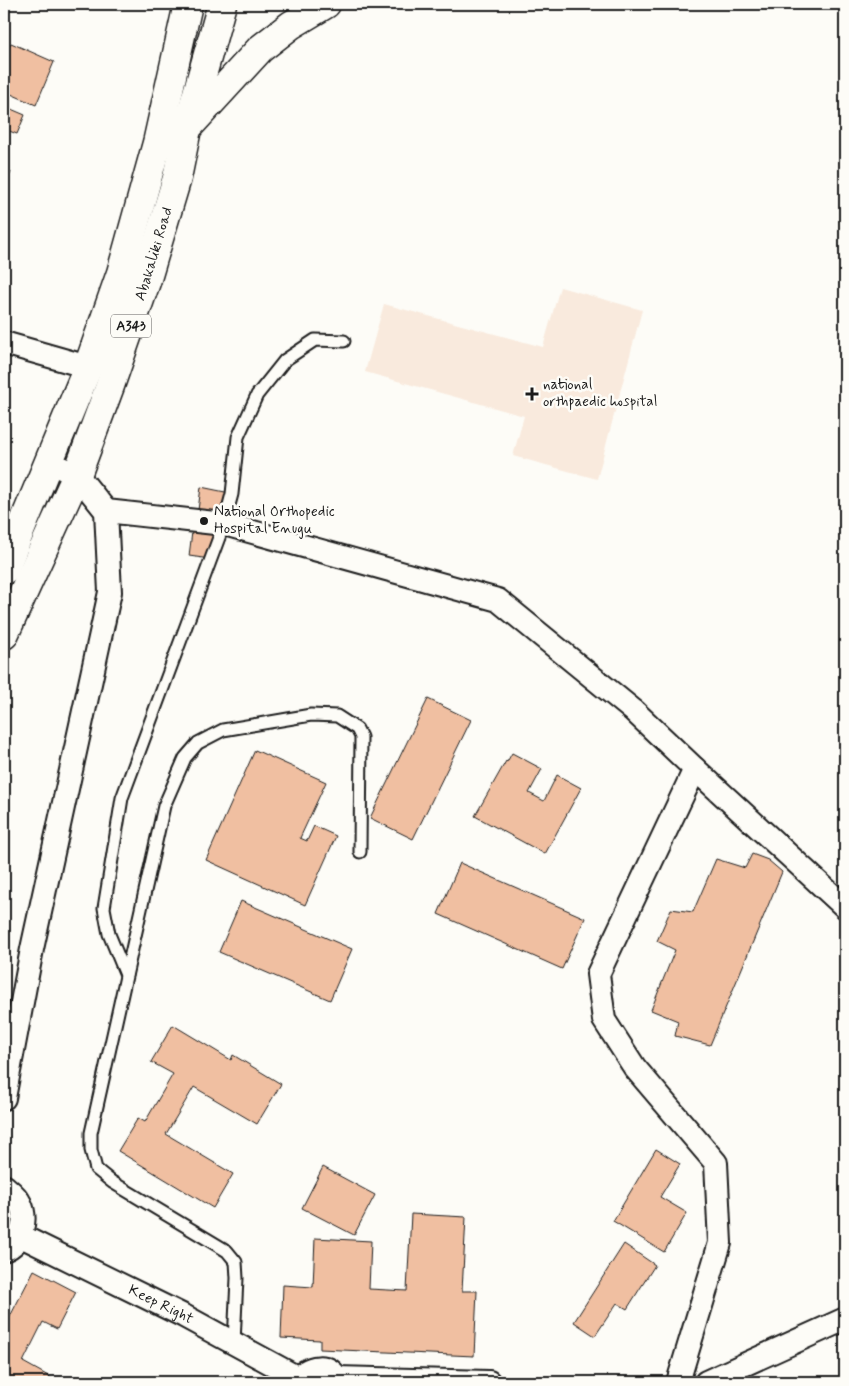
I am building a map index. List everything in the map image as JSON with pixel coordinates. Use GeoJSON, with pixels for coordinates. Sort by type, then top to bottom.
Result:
{"type":"FeatureCollection","features":[{"type":"Feature","properties":{"kind":"highway","name":"Abakaliki Road"},"geometry":{"type":"LineString","coordinates":[[4,570],[88,367],[120,273],[157,143],[188,4]]}},
{"type":"Feature","properties":{"kind":"highway","name":"Abakaliki Road"},"geometry":{"type":"LineString","coordinates":[[4,635],[77,475],[146,282],[177,178],[187,129],[222,4]]}},
{"type":"Feature","properties":{"kind":"highway"},"geometry":{"type":"LineString","coordinates":[[187,129],[260,49],[291,25],[326,4]]}},
{"type":"Feature","properties":{"kind":"street"},"geometry":{"type":"LineString","coordinates":[[4,343],[88,367]]}},
{"type":"Feature","properties":{"kind":"street"},"geometry":{"type":"LineString","coordinates":[[4,1098],[32,949],[110,592],[106,511],[77,475],[48,462]]}},
{"type":"Feature","properties":{"kind":"street"},"geometry":{"type":"LineString","coordinates":[[106,511],[224,524],[498,600],[634,711],[845,907]]}},
{"type":"Feature","properties":{"kind":"street"},"geometry":{"type":"LineString","coordinates":[[678,1382],[720,1243],[716,1163],[635,1068],[604,1020],[598,974],[695,769]]}},
{"type":"Feature","properties":{"kind":"street"},"geometry":{"type":"LineString","coordinates":[[4,1186],[20,1202],[24,1216],[23,1225],[8,1249]]}},
{"type":"Feature","properties":{"kind":"street","name":"Keep Right"},"geometry":{"type":"LineString","coordinates":[[8,1249],[167,1308],[234,1343],[298,1380]]}},
{"type":"Feature","properties":{"kind":"street"},"geometry":{"type":"LineString","coordinates":[[706,1382],[845,1319]]}},
{"type":"Feature","properties":{"kind":"street"},"geometry":{"type":"LineString","coordinates":[[298,1380],[305,1371],[322,1367],[331,1371],[338,1380],[489,1382]]}},
{"type":"Feature","properties":{"kind":"lane"},"geometry":{"type":"LineString","coordinates":[[126,975],[109,934],[104,908],[122,798],[224,524],[232,494],[238,438],[257,395],[285,360],[315,340],[344,341]]}},
{"type":"Feature","properties":{"kind":"lane"},"geometry":{"type":"LineString","coordinates":[[234,1343],[238,1278],[236,1262],[227,1251],[112,1182],[96,1169],[91,1150],[91,1133],[164,806],[185,758],[198,743],[223,730],[311,715],[337,716],[357,729],[361,737],[360,852]]}},
{"type":"Feature","properties":{"kind":"shaded area","name":"national orthpaedic hospital"},"geometry":{"type":"Polygon","coordinates":[[[560,287],[642,310],[597,479],[513,456],[524,416],[365,372],[384,304],[543,347],[560,287]]]}},
{"type":"Feature","properties":{"kind":"building"},"geometry":{"type":"Polygon","coordinates":[[[11,43],[54,62],[36,105],[4,91],[4,58],[11,43]]]}},
{"type":"Feature","properties":{"kind":"building"},"geometry":{"type":"Polygon","coordinates":[[[4,106],[25,115],[17,134],[4,129],[4,106]]]}},
{"type":"Feature","properties":{"kind":"building"},"geometry":{"type":"Polygon","coordinates":[[[4,161],[8,163],[5,170],[11,172],[7,182],[4,181],[4,161]]]}},
{"type":"Feature","properties":{"kind":"building","name":"National Orthopedic Hospital Enugu"},"geometry":{"type":"Polygon","coordinates":[[[201,487],[230,493],[217,560],[189,556],[192,532],[184,531],[182,524],[197,518],[201,487]]]}},
{"type":"Feature","properties":{"kind":"building"},"geometry":{"type":"Polygon","coordinates":[[[428,699],[471,720],[413,839],[370,818],[428,699]]]}},
{"type":"Feature","properties":{"kind":"building"},"geometry":{"type":"Polygon","coordinates":[[[255,750],[326,782],[300,838],[307,841],[314,826],[336,836],[305,905],[206,860],[255,750]]]}},
{"type":"Feature","properties":{"kind":"building"},"geometry":{"type":"Polygon","coordinates":[[[512,753],[542,769],[529,793],[544,801],[557,775],[581,788],[545,854],[475,816],[512,753]]]}},
{"type":"Feature","properties":{"kind":"building"},"geometry":{"type":"Polygon","coordinates":[[[752,854],[768,860],[782,872],[710,1045],[675,1036],[678,1021],[651,1010],[675,950],[657,941],[671,909],[693,912],[716,859],[745,868],[752,854]]]}},
{"type":"Feature","properties":{"kind":"building"},"geometry":{"type":"Polygon","coordinates":[[[460,863],[585,918],[562,969],[438,914],[460,863]]]}},
{"type":"Feature","properties":{"kind":"building"},"geometry":{"type":"Polygon","coordinates":[[[241,901],[352,949],[330,1000],[219,952],[241,901]]]}},
{"type":"Feature","properties":{"kind":"building"},"geometry":{"type":"Polygon","coordinates":[[[173,1025],[231,1060],[233,1055],[281,1084],[257,1124],[194,1087],[166,1134],[233,1174],[213,1208],[118,1151],[138,1118],[145,1122],[173,1074],[151,1062],[173,1025]]]}},
{"type":"Feature","properties":{"kind":"building"},"geometry":{"type":"Polygon","coordinates":[[[656,1149],[680,1164],[660,1197],[687,1213],[664,1252],[613,1221],[656,1149]]]}},
{"type":"Feature","properties":{"kind":"building"},"geometry":{"type":"Polygon","coordinates":[[[323,1167],[375,1195],[354,1235],[302,1208],[323,1167]]]}},
{"type":"Feature","properties":{"kind":"building"},"geometry":{"type":"Polygon","coordinates":[[[411,1214],[466,1217],[462,1291],[477,1291],[474,1356],[320,1349],[320,1340],[281,1338],[283,1285],[313,1287],[315,1238],[371,1241],[369,1289],[407,1291],[411,1214]]]}},
{"type":"Feature","properties":{"kind":"building"},"geometry":{"type":"Polygon","coordinates":[[[624,1244],[655,1265],[627,1309],[617,1303],[595,1336],[574,1322],[624,1244]]]}},
{"type":"Feature","properties":{"kind":"building"},"geometry":{"type":"Polygon","coordinates":[[[34,1270],[76,1292],[57,1329],[43,1322],[23,1362],[50,1377],[47,1382],[4,1382],[4,1328],[34,1270]]]}},
{"type":"Feature","properties":{"kind":"place","name":"national orthpaedic hospital"},"geometry":{"type":"Point","coordinates":[532,394]}},
{"type":"Feature","properties":{"kind":"place","name":"National Orthopedic Hospital Enugu"},"geometry":{"type":"Point","coordinates":[204,521]}}]}
